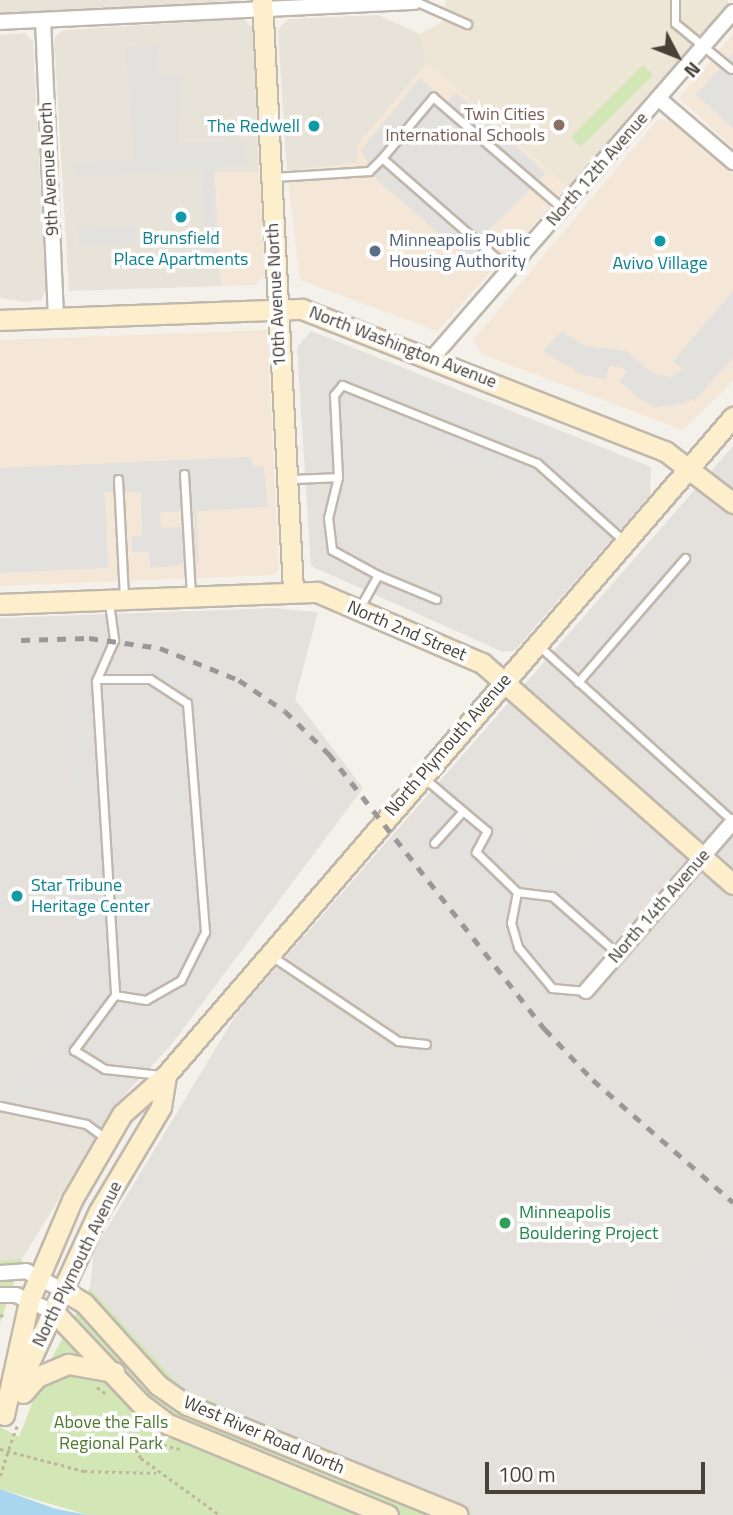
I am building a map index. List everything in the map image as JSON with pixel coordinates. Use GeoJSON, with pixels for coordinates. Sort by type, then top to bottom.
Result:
{"type":"FeatureCollection","features":[{"type":"Feature","properties":{"kind":"main road","name":"10th Avenue North"},"geometry":{"type":"LineString","coordinates":[[262,5],[293,589]]}},
{"type":"Feature","properties":{"kind":"main road","name":"North Washington Avenue"},"geometry":{"type":"LineString","coordinates":[[0,320],[276,306],[302,309],[433,358],[691,465],[733,503]]}},
{"type":"Feature","properties":{"kind":"main road","name":"North Plymouth Avenue"},"geometry":{"type":"LineString","coordinates":[[6,1425],[29,1301],[38,1277],[106,1138],[138,1094],[166,1075],[266,952],[733,417]]}},
{"type":"Feature","properties":{"kind":"main road","name":"North 2nd Street"},"geometry":{"type":"LineString","coordinates":[[0,604],[293,589],[359,610],[482,663],[733,884]]}},
{"type":"Feature","properties":{"kind":"main road","name":"North Plymouth Avenue"},"geometry":{"type":"LineString","coordinates":[[6,1425],[100,1211],[161,1107],[166,1075]]}},
{"type":"Feature","properties":{"kind":"main road","name":"West River Road North"},"geometry":{"type":"LineString","coordinates":[[64,1291],[84,1303],[159,1385],[187,1405],[458,1515]]}},
{"type":"Feature","properties":{"kind":"main road","name":"West River Road North"},"geometry":{"type":"LineString","coordinates":[[54,1312],[114,1372],[140,1404],[168,1424],[388,1515]]}},
{"type":"Feature","properties":{"kind":"main road"},"geometry":{"type":"LineString","coordinates":[[6,1425],[37,1377],[57,1366],[93,1364],[114,1372]]}},
{"type":"Feature","properties":{"kind":"street"},"geometry":{"type":"LineString","coordinates":[[0,22],[262,5],[415,1]]}},
{"type":"Feature","properties":{"kind":"street","name":"North 12th Avenue"},"geometry":{"type":"LineString","coordinates":[[433,358],[733,12]]}},
{"type":"Feature","properties":{"kind":"street","name":"9th Avenue North"},"geometry":{"type":"LineString","coordinates":[[43,20],[56,317]]}},
{"type":"Feature","properties":{"kind":"street"},"geometry":{"type":"LineString","coordinates":[[658,97],[733,162]]}},
{"type":"Feature","properties":{"kind":"street","name":"North 14th Avenue"},"geometry":{"type":"LineString","coordinates":[[586,991],[733,822]]}},
{"type":"Feature","properties":{"kind":"street"},"geometry":{"type":"LineString","coordinates":[[0,1273],[38,1277],[64,1291]]}},
{"type":"Feature","properties":{"kind":"street"},"geometry":{"type":"LineString","coordinates":[[0,1295],[29,1301],[54,1312]]}},
{"type":"Feature","properties":{"kind":"street"},"geometry":{"type":"LineString","coordinates":[[266,1464],[275,1440]]}},
{"type":"Feature","properties":{"kind":"lane"},"geometry":{"type":"LineString","coordinates":[[675,0],[675,23],[731,69]]}},
{"type":"Feature","properties":{"kind":"lane"},"geometry":{"type":"LineString","coordinates":[[415,1],[467,24]]}},
{"type":"Feature","properties":{"kind":"lane"},"geometry":{"type":"LineString","coordinates":[[270,177],[369,172],[433,97],[563,208]]}},
{"type":"Feature","properties":{"kind":"lane"},"geometry":{"type":"LineString","coordinates":[[382,158],[510,270]]}},
{"type":"Feature","properties":{"kind":"lane"},"geometry":{"type":"LineString","coordinates":[[436,599],[378,575],[332,550],[328,518],[338,477],[334,395],[342,386],[537,463],[624,541]]}},
{"type":"Feature","properties":{"kind":"lane"},"geometry":{"type":"LineString","coordinates":[[184,474],[191,594]]}},
{"type":"Feature","properties":{"kind":"lane"},"geometry":{"type":"LineString","coordinates":[[286,479],[338,477]]}},
{"type":"Feature","properties":{"kind":"lane"},"geometry":{"type":"LineString","coordinates":[[118,479],[114,640],[97,679],[114,995],[74,1050],[105,1069],[166,1075]]}},
{"type":"Feature","properties":{"kind":"lane"},"geometry":{"type":"LineString","coordinates":[[578,682],[685,558]]}},
{"type":"Feature","properties":{"kind":"lane"},"geometry":{"type":"LineString","coordinates":[[359,610],[378,575]]}},
{"type":"Feature","properties":{"kind":"lane"},"geometry":{"type":"LineString","coordinates":[[536,643],[733,822]]}},
{"type":"Feature","properties":{"kind":"lane"},"geometry":{"type":"LineString","coordinates":[[97,679],[150,679],[187,703],[205,932],[181,980],[146,1000],[114,995]]}},
{"type":"Feature","properties":{"kind":"lane"},"geometry":{"type":"LineString","coordinates":[[421,775],[487,831],[476,852],[517,892],[552,897],[618,954]]}},
{"type":"Feature","properties":{"kind":"lane"},"geometry":{"type":"LineString","coordinates":[[434,843],[463,811]]}},
{"type":"Feature","properties":{"kind":"lane"},"geometry":{"type":"LineString","coordinates":[[517,892],[511,923],[518,947],[552,988],[586,991]]}},
{"type":"Feature","properties":{"kind":"lane"},"geometry":{"type":"LineString","coordinates":[[266,952],[398,1041],[426,1044]]}},
{"type":"Feature","properties":{"kind":"lane"},"geometry":{"type":"LineString","coordinates":[[0,1106],[86,1124],[106,1138]]}},
{"type":"Feature","properties":{"kind":"path"},"geometry":{"type":"LineString","coordinates":[[0,1315],[6,1317]]}},
{"type":"Feature","properties":{"kind":"path"},"geometry":{"type":"LineString","coordinates":[[87,1383],[118,1402]]}},
{"type":"Feature","properties":{"kind":"path"},"geometry":{"type":"LineString","coordinates":[[125,1409],[132,1416],[129,1437],[156,1473],[220,1515]]}},
{"type":"Feature","properties":{"kind":"path"},"geometry":{"type":"LineString","coordinates":[[0,1476],[6,1425]]}},
{"type":"Feature","properties":{"kind":"path"},"geometry":{"type":"LineString","coordinates":[[0,1449],[84,1471],[156,1473]]}},
{"type":"Feature","properties":{"kind":"shaded area"},"geometry":{"type":"Polygon","coordinates":[[[0,0],[247,0],[0,15],[0,0]]]}},
{"type":"Feature","properties":{"kind":"shaded area","name":"Twin Cities International Schools"},"geometry":{"type":"Polygon","coordinates":[[[446,0],[729,2],[568,187],[427,63],[420,34],[442,22],[446,0]]]}},
{"type":"Feature","properties":{"kind":"shaded area"},"geometry":{"type":"Polygon","coordinates":[[[378,15],[420,34],[427,63],[358,145],[358,163],[287,171],[278,30],[288,19],[378,15]]]}},
{"type":"Feature","properties":{"kind":"shaded area"},"geometry":{"type":"Polygon","coordinates":[[[243,19],[253,27],[259,172],[215,173],[221,286],[69,291],[54,38],[63,30],[243,19]]]}},
{"type":"Feature","properties":{"kind":"shaded area"},"geometry":{"type":"Polygon","coordinates":[[[25,33],[33,41],[46,289],[41,300],[26,302],[0,298],[0,35],[25,33]]]}},
{"type":"Feature","properties":{"kind":"shaded area"},"geometry":{"type":"Polygon","coordinates":[[[733,34],[733,148],[679,98],[733,34]]]}},
{"type":"Feature","properties":{"kind":"shaded area"},"geometry":{"type":"Polygon","coordinates":[[[157,45],[159,74],[181,74],[178,143],[244,142],[245,166],[213,168],[218,266],[207,267],[202,171],[76,177],[75,162],[135,159],[125,47],[157,45]]]}},
{"type":"Feature","properties":{"kind":"shaded area"},"geometry":{"type":"Polygon","coordinates":[[[733,53],[733,128],[696,95],[733,53]]]}},
{"type":"Feature","properties":{"kind":"shaded area"},"geometry":{"type":"Polygon","coordinates":[[[427,63],[568,187],[437,331],[300,280],[287,171],[357,163],[358,146],[427,63]]]}},
{"type":"Feature","properties":{"kind":"shaded area"},"geometry":{"type":"Polygon","coordinates":[[[420,78],[448,102],[456,93],[546,173],[483,236],[491,243],[474,264],[377,180],[361,150],[420,78]]]}},
{"type":"Feature","properties":{"kind":"shaded area"},"geometry":{"type":"Polygon","coordinates":[[[670,118],[733,174],[733,381],[683,430],[481,354],[473,340],[656,121],[670,118]]]}},
{"type":"Feature","properties":{"kind":"shaded area"},"geometry":{"type":"Polygon","coordinates":[[[215,172],[259,172],[266,274],[256,285],[221,286],[215,172]]]}},
{"type":"Feature","properties":{"kind":"shaded area"},"geometry":{"type":"Polygon","coordinates":[[[136,225],[137,244],[79,247],[78,228],[136,225]]]}},
{"type":"Feature","properties":{"kind":"shaded area"},"geometry":{"type":"Polygon","coordinates":[[[733,291],[733,358],[698,397],[682,404],[656,407],[640,399],[619,381],[627,372],[623,368],[609,366],[606,379],[582,375],[543,351],[562,331],[586,346],[626,351],[654,374],[671,377],[682,369],[673,361],[733,291]]]}},
{"type":"Feature","properties":{"kind":"shaded area"},"geometry":{"type":"Polygon","coordinates":[[[267,330],[279,569],[274,575],[0,586],[0,340],[267,330]]]}},
{"type":"Feature","properties":{"kind":"shaded area"},"geometry":{"type":"Polygon","coordinates":[[[311,331],[651,467],[650,495],[515,650],[503,652],[311,566],[297,347],[311,331]]]}},
{"type":"Feature","properties":{"kind":"shaded area"},"geometry":{"type":"Polygon","coordinates":[[[338,362],[551,447],[617,506],[598,528],[535,472],[525,482],[425,442],[428,431],[347,399],[341,403],[354,405],[356,485],[344,485],[324,467],[316,468],[313,380],[329,380],[338,362]]]}},
{"type":"Feature","properties":{"kind":"shaded area"},"geometry":{"type":"Polygon","coordinates":[[[733,446],[733,1515],[473,1515],[182,1388],[90,1288],[94,1250],[237,1013],[733,446]]]}},
{"type":"Feature","properties":{"kind":"shaded area"},"geometry":{"type":"Polygon","coordinates":[[[251,457],[253,467],[264,467],[268,507],[197,511],[199,563],[150,568],[149,552],[132,552],[132,536],[142,536],[141,492],[105,492],[108,568],[0,573],[0,468],[251,457]],[[193,511],[160,512],[161,528],[195,526],[193,511]]]}},
{"type":"Feature","properties":{"kind":"shaded area"},"geometry":{"type":"Polygon","coordinates":[[[670,543],[701,570],[600,686],[569,659],[670,543]]]}},
{"type":"Feature","properties":{"kind":"shaded area"},"geometry":{"type":"Polygon","coordinates":[[[274,608],[318,612],[295,699],[363,788],[171,1045],[117,1103],[94,1142],[27,1113],[0,1115],[0,618],[274,608]]]}},
{"type":"Feature","properties":{"kind":"shaded area"},"geometry":{"type":"Polygon","coordinates":[[[155,654],[250,711],[337,811],[152,1023],[112,1027],[105,1034],[102,1042],[111,1057],[98,1088],[16,1096],[16,1081],[85,1002],[67,678],[143,674],[155,654]]]}},
{"type":"Feature","properties":{"kind":"shaded area"},"geometry":{"type":"Polygon","coordinates":[[[449,782],[557,872],[609,815],[670,865],[551,1002],[408,830],[449,782]]]}},
{"type":"Feature","properties":{"kind":"shaded area"},"geometry":{"type":"Polygon","coordinates":[[[27,1113],[94,1142],[22,1259],[0,1260],[0,1115],[27,1113]]]}},
{"type":"Feature","properties":{"kind":"shaded area"},"geometry":{"type":"Polygon","coordinates":[[[724,1238],[733,1246],[733,1380],[657,1314],[724,1238]]]}},
{"type":"Feature","properties":{"kind":"green space"},"geometry":{"type":"Polygon","coordinates":[[[643,65],[653,75],[581,147],[571,137],[643,65]]]}},
{"type":"Feature","properties":{"kind":"green space"},"geometry":{"type":"Polygon","coordinates":[[[22,1259],[0,1323],[0,1260],[22,1259]]]}},
{"type":"Feature","properties":{"kind":"green space","name":"Above the Falls Regional Park"},"geometry":{"type":"Polygon","coordinates":[[[90,1288],[182,1388],[473,1515],[88,1515],[0,1489],[0,1427],[19,1437],[44,1372],[90,1288]]]}},
{"type":"Feature","properties":{"kind":"water"},"geometry":{"type":"Polygon","coordinates":[[[0,1489],[56,1509],[88,1515],[0,1515],[0,1489]]]}},
{"type":"Feature","properties":{"kind":"railway"},"geometry":{"type":"LineString","coordinates":[[21,640],[89,638],[160,648],[239,680],[285,711],[329,754],[545,1029],[593,1080],[733,1202]]}},
{"type":"Feature","properties":{"kind":"place","name":"Twin Cities International Schools"},"geometry":{"type":"Point","coordinates":[559,125]}},
{"type":"Feature","properties":{"kind":"place","name":"The Redwell"},"geometry":{"type":"Point","coordinates":[314,126]}},
{"type":"Feature","properties":{"kind":"place","name":"Brunsfield Place Apartments"},"geometry":{"type":"Point","coordinates":[181,217]}},
{"type":"Feature","properties":{"kind":"place","name":"Avivo Village"},"geometry":{"type":"Point","coordinates":[660,241]}},
{"type":"Feature","properties":{"kind":"place","name":"Minneapolis Public Housing Authority"},"geometry":{"type":"Point","coordinates":[375,251]}},
{"type":"Feature","properties":{"kind":"place","name":"Star Tribune Heritage Center"},"geometry":{"type":"Point","coordinates":[17,896]}},
{"type":"Feature","properties":{"kind":"place","name":"Minneapolis Bouldering Project"},"geometry":{"type":"Point","coordinates":[505,1223]}}]}
